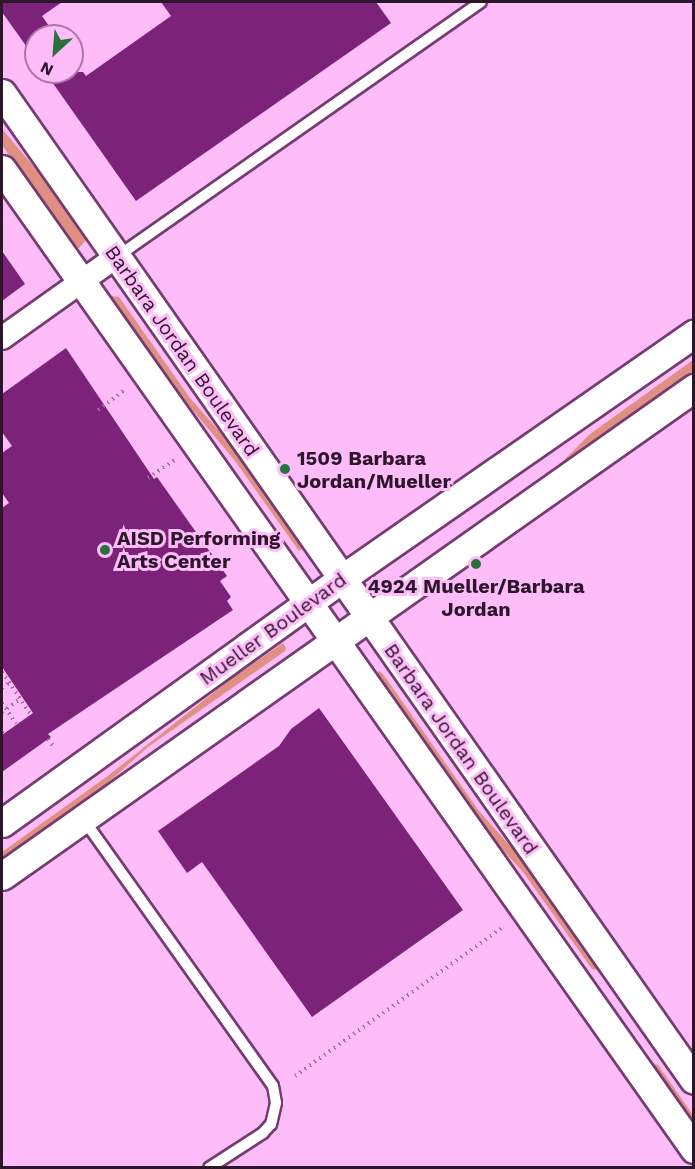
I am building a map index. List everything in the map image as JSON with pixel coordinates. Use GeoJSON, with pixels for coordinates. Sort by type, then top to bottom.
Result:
{"type":"FeatureCollection","features":[{"type":"Feature","properties":{"kind":"street","name":"Barbara Jordan Boulevard"},"geometry":{"type":"LineString","coordinates":[[2,93],[693,1080]]}},
{"type":"Feature","properties":{"kind":"street","name":"Barbara Jordan Boulevard"},"geometry":{"type":"LineString","coordinates":[[2,169],[693,1149]]}},
{"type":"Feature","properties":{"kind":"street"},"geometry":{"type":"LineString","coordinates":[[2,338],[117,257]]}},
{"type":"Feature","properties":{"kind":"street","name":"Mueller Boulevard"},"geometry":{"type":"LineString","coordinates":[[2,823],[341,579],[693,334]]}},
{"type":"Feature","properties":{"kind":"street"},"geometry":{"type":"LineString","coordinates":[[2,876],[82,817],[693,388]]}},
{"type":"Feature","properties":{"kind":"lane"},"geometry":{"type":"LineString","coordinates":[[117,257],[481,2]]}},
{"type":"Feature","properties":{"kind":"lane"},"geometry":{"type":"LineString","coordinates":[[82,817],[273,1086],[276,1103],[271,1124],[263,1132],[209,1167]]}},
{"type":"Feature","properties":{"kind":"path"},"geometry":{"type":"LineString","coordinates":[[98,410],[125,390]]}},
{"type":"Feature","properties":{"kind":"path"},"geometry":{"type":"LineString","coordinates":[[148,478],[175,460]]}},
{"type":"Feature","properties":{"kind":"path"},"geometry":{"type":"LineString","coordinates":[[2,672],[31,715]]}},
{"type":"Feature","properties":{"kind":"path"},"geometry":{"type":"LineString","coordinates":[[2,688],[9,683]]}},
{"type":"Feature","properties":{"kind":"path"},"geometry":{"type":"LineString","coordinates":[[4,710],[20,699]]}},
{"type":"Feature","properties":{"kind":"path"},"geometry":{"type":"LineString","coordinates":[[2,703],[4,710],[16,724]]}},
{"type":"Feature","properties":{"kind":"path"},"geometry":{"type":"LineString","coordinates":[[48,740],[53,746]]}},
{"type":"Feature","properties":{"kind":"path"},"geometry":{"type":"LineString","coordinates":[[295,1076],[503,927]]}},
{"type":"Feature","properties":{"kind":"shaded area"},"geometry":{"type":"Polygon","coordinates":[[[2,129],[56,193],[88,238],[79,248],[72,246],[2,145],[2,129]]]}},
{"type":"Feature","properties":{"kind":"shaded area"},"geometry":{"type":"Polygon","coordinates":[[[112,296],[119,297],[190,398],[241,456],[305,546],[299,551],[235,461],[161,372],[111,301],[112,296]]]}},
{"type":"Feature","properties":{"kind":"shaded area"},"geometry":{"type":"Polygon","coordinates":[[[693,360],[693,374],[551,473],[590,434],[693,360]]]}},
{"type":"Feature","properties":{"kind":"shaded area"},"geometry":{"type":"Polygon","coordinates":[[[283,643],[285,651],[148,747],[92,797],[2,861],[2,852],[109,775],[232,678],[283,643]]]}},
{"type":"Feature","properties":{"kind":"shaded area"},"geometry":{"type":"Polygon","coordinates":[[[379,671],[479,811],[530,868],[600,967],[598,970],[592,969],[523,872],[477,822],[375,675],[379,671]]]}},
{"type":"Feature","properties":{"kind":"shaded area"},"geometry":{"type":"Polygon","coordinates":[[[652,1063],[658,1065],[693,1115],[693,1129],[651,1065],[652,1063]]]}},
{"type":"Feature","properties":{"kind":"building"},"geometry":{"type":"Polygon","coordinates":[[[2,2],[62,2],[42,16],[48,24],[24,24],[24,43],[2,12],[2,2]]]}},
{"type":"Feature","properties":{"kind":"building"},"geometry":{"type":"Polygon","coordinates":[[[161,2],[376,2],[391,23],[136,201],[53,84],[84,84],[84,73],[86,76],[171,16],[161,2]]]}},
{"type":"Feature","properties":{"kind":"building"},"geometry":{"type":"Polygon","coordinates":[[[2,251],[25,284],[2,301],[2,251]]]}},
{"type":"Feature","properties":{"kind":"building","name":"AISD Performing Arts Center"},"geometry":{"type":"Polygon","coordinates":[[[66,348],[154,479],[157,477],[227,576],[220,581],[231,597],[227,601],[233,610],[48,734],[51,737],[2,772],[2,735],[33,713],[2,667],[2,508],[9,503],[2,493],[2,453],[12,446],[2,432],[2,394],[66,348]]]}},
{"type":"Feature","properties":{"kind":"building"},"geometry":{"type":"Polygon","coordinates":[[[319,708],[463,910],[312,1017],[202,862],[187,873],[158,831],[279,746],[291,729],[319,708]]]}},
{"type":"Feature","properties":{"kind":"place","name":"1509 Barbara Jordan/Mueller"},"geometry":{"type":"Point","coordinates":[285,469]}},
{"type":"Feature","properties":{"kind":"place","name":"AISD Performing Arts Center"},"geometry":{"type":"Point","coordinates":[105,550]}},
{"type":"Feature","properties":{"kind":"place","name":"4924 Mueller/Barbara Jordan"},"geometry":{"type":"Point","coordinates":[476,564]}}]}
